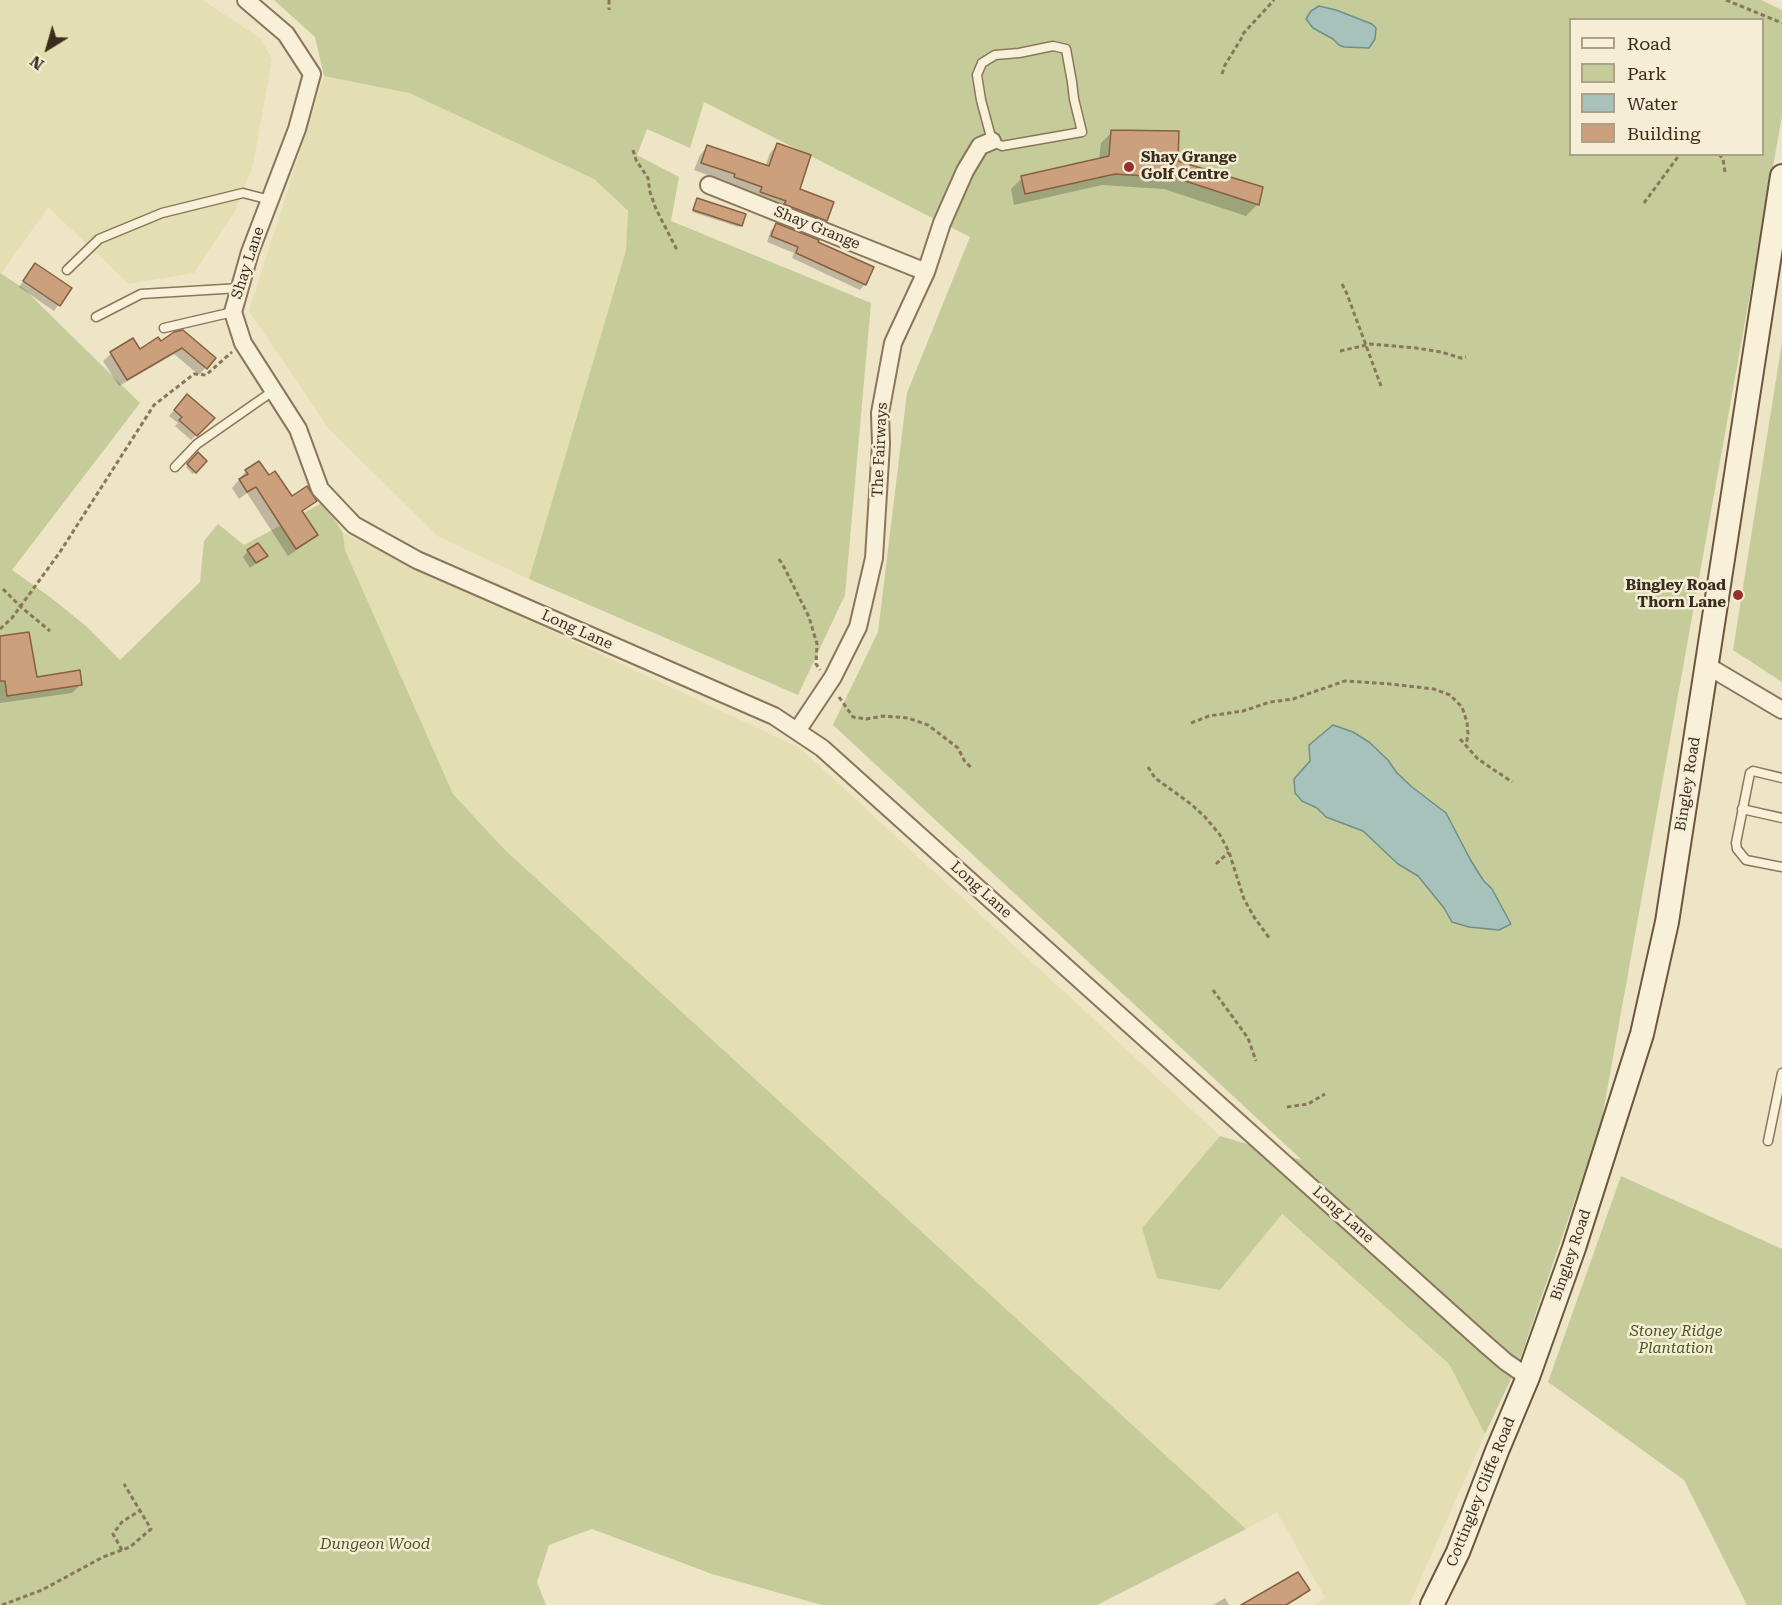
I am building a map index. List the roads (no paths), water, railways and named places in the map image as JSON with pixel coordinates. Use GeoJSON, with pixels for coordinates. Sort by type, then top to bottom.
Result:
{"type":"FeatureCollection","features":[{"type":"Feature","properties":{"kind":"main road","name":"Bingley Road"},"geometry":{"type":"LineString","coordinates":[[1528,1377],[1574,1248],[1642,1034],[1667,922],[1782,176]]}},
{"type":"Feature","properties":{"kind":"main road","name":"Cottingley Cliffe Road"},"geometry":{"type":"LineString","coordinates":[[1432,1605],[1458,1552],[1528,1377]]}},
{"type":"Feature","properties":{"kind":"street","name":"Shay Lane"},"geometry":{"type":"LineString","coordinates":[[246,0],[286,34],[312,74],[297,129],[250,252],[233,312],[243,343],[298,429],[320,489],[354,525]]}},
{"type":"Feature","properties":{"kind":"street","name":"The Fairways"},"geometry":{"type":"LineString","coordinates":[[797,731],[833,677],[858,627],[874,558],[880,444],[879,413],[893,342],[926,272],[942,223],[964,171],[980,146],[992,141]]}},
{"type":"Feature","properties":{"kind":"street","name":"Shay Grange"},"geometry":{"type":"LineString","coordinates":[[709,185],[926,272]]}},
{"type":"Feature","properties":{"kind":"street","name":"Long Lane"},"geometry":{"type":"LineString","coordinates":[[354,525],[417,560],[774,716],[822,748],[1491,1349],[1528,1377]]}},
{"type":"Feature","properties":{"kind":"street"},"geometry":{"type":"LineString","coordinates":[[1706,665],[1782,710]]}},
{"type":"Feature","properties":{"kind":"lane"},"geometry":{"type":"LineString","coordinates":[[1053,46],[1066,49],[1082,132],[1002,146],[992,141],[977,75],[982,63],[995,55],[1053,46]]}},
{"type":"Feature","properties":{"kind":"lane"},"geometry":{"type":"LineString","coordinates":[[67,270],[99,239],[162,213],[243,194],[270,200]]}},
{"type":"Feature","properties":{"kind":"lane"},"geometry":{"type":"LineString","coordinates":[[96,317],[141,294],[240,288]]}},
{"type":"Feature","properties":{"kind":"lane"},"geometry":{"type":"LineString","coordinates":[[164,328],[233,312]]}},
{"type":"Feature","properties":{"kind":"lane"},"geometry":{"type":"LineString","coordinates":[[175,467],[197,444],[273,391]]}},
{"type":"Feature","properties":{"kind":"lane"},"geometry":{"type":"LineString","coordinates":[[1782,778],[1753,771],[1750,773],[1736,843],[1742,856],[1749,861],[1782,867]]}},
{"type":"Feature","properties":{"kind":"lane"},"geometry":{"type":"LineString","coordinates":[[1742,809],[1782,818]]}},
{"type":"Feature","properties":{"kind":"lane"},"geometry":{"type":"LineString","coordinates":[[1768,1141],[1782,1073]]}},
{"type":"Feature","properties":{"kind":"water"},"geometry":{"type":"Polygon","coordinates":[[[1319,6],[1372,24],[1376,28],[1375,39],[1369,48],[1344,47],[1313,28],[1306,19],[1311,11],[1319,6]]]}},
{"type":"Feature","properties":{"kind":"water"},"geometry":{"type":"Polygon","coordinates":[[[1333,725],[1353,732],[1369,742],[1412,787],[1446,813],[1470,859],[1483,880],[1492,889],[1511,924],[1499,930],[1469,927],[1452,922],[1444,908],[1418,876],[1398,864],[1363,831],[1326,817],[1317,808],[1302,801],[1295,793],[1294,779],[1310,761],[1309,745],[1333,725]]]}},
{"type":"Feature","properties":{"kind":"place","name":"Shay Grange Golf Centre"},"geometry":{"type":"Point","coordinates":[1129,167]}},
{"type":"Feature","properties":{"kind":"place","name":"Bingley Road Thorn Lane"},"geometry":{"type":"Point","coordinates":[1738,595]}},
{"type":"Feature","properties":{"kind":"park label","name":"Stoney Ridge Plantation"},"geometry":{"type":"Point","coordinates":[1676,1340]}},
{"type":"Feature","properties":{"kind":"park label","name":"Dungeon Wood"},"geometry":{"type":"Point","coordinates":[375,1545]}}]}
